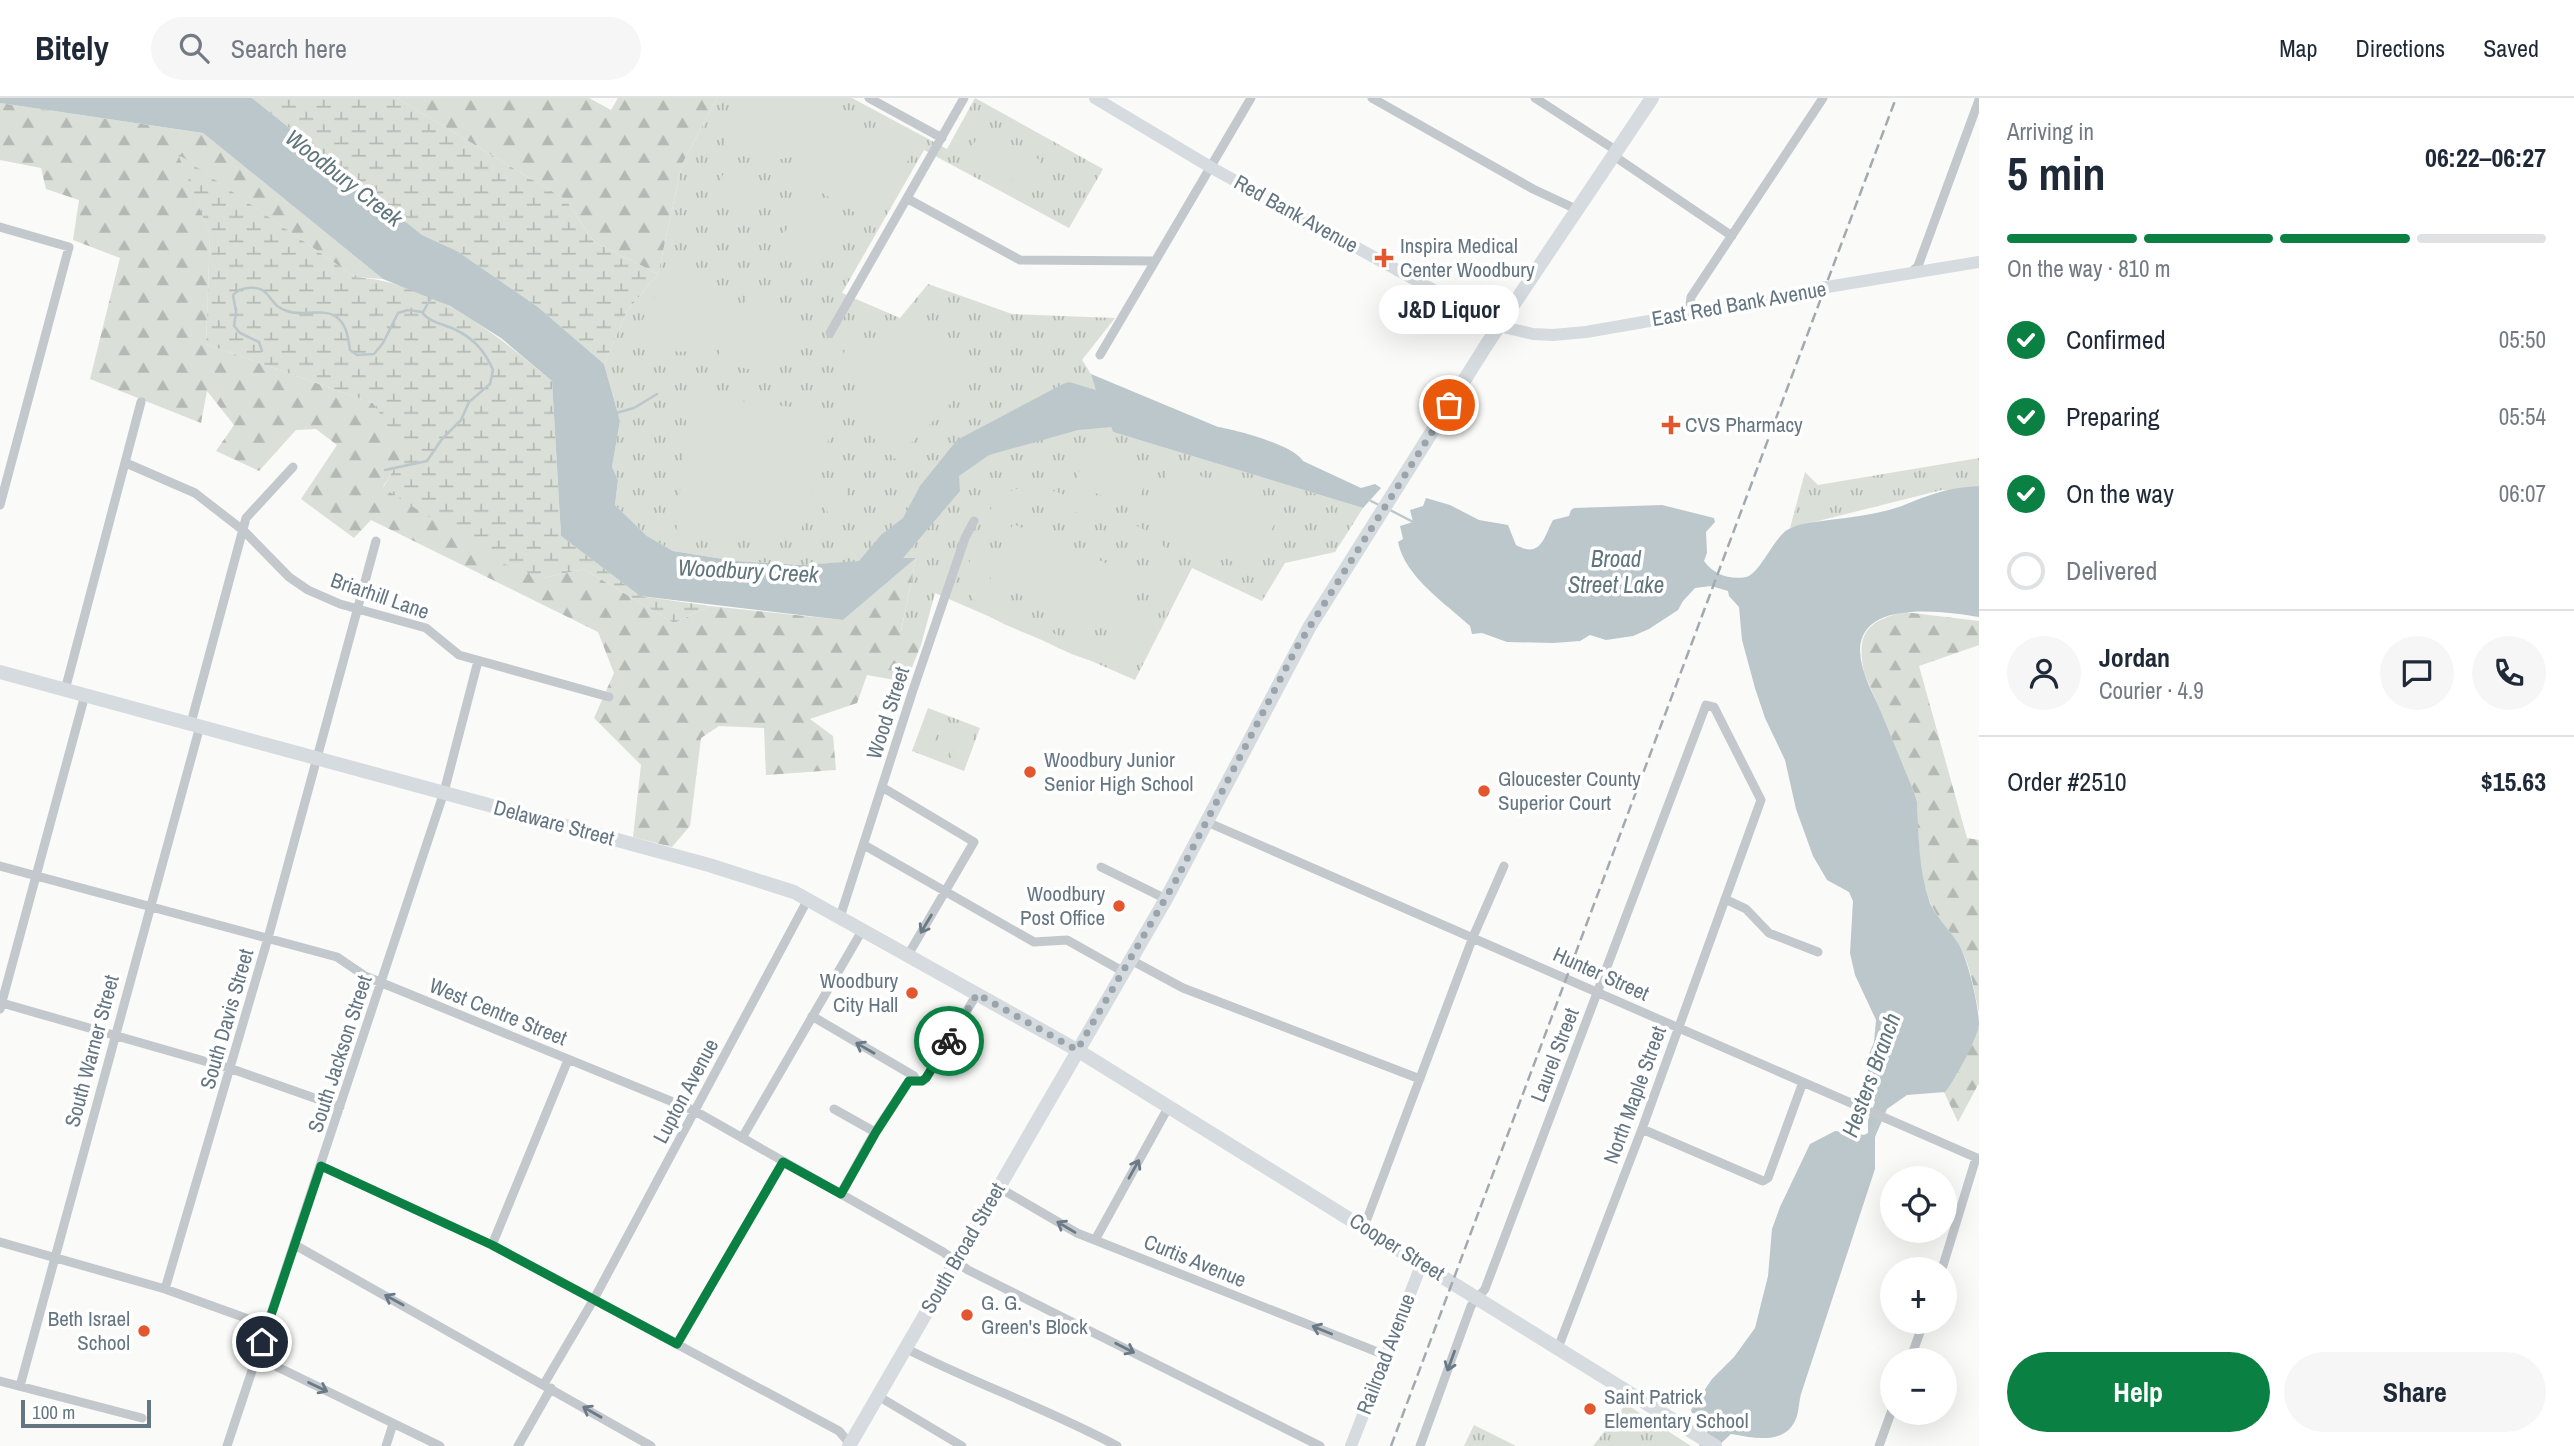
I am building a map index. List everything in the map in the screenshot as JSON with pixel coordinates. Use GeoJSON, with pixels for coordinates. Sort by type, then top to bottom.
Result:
{"type":"FeatureCollection","features":[{"type":"Feature","properties":{"kind":"main road","name":"South Broad Street"},"geometry":{"type":"LineString","coordinates":[[850,1445],[1166,899],[1297,647],[1499,326],[1652,98]]}},
{"type":"Feature","properties":{"kind":"main road","name":"Delaware Street"},"geometry":{"type":"LineString","coordinates":[[0,672],[776,884],[863,929],[1077,1050]]}},
{"type":"Feature","properties":{"kind":"main road","name":"Cooper Street"},"geometry":{"type":"LineString","coordinates":[[1077,1050],[1709,1442]]}},
{"type":"Feature","properties":{"kind":"street"},"geometry":{"type":"LineString","coordinates":[[869,98],[942,138]]}},
{"type":"Feature","properties":{"kind":"street"},"geometry":{"type":"LineString","coordinates":[[830,333],[964,98]]}},
{"type":"Feature","properties":{"kind":"street","name":"Red Bank Avenue"},"geometry":{"type":"LineString","coordinates":[[1095,98],[1212,168],[1499,326]]}},
{"type":"Feature","properties":{"kind":"street"},"geometry":{"type":"LineString","coordinates":[[1100,355],[1251,98]]}},
{"type":"Feature","properties":{"kind":"street"},"geometry":{"type":"LineString","coordinates":[[1372,98],[1533,189],[1578,210]]}},
{"type":"Feature","properties":{"kind":"street"},"geometry":{"type":"LineString","coordinates":[[1535,98],[1732,236]]}},
{"type":"Feature","properties":{"kind":"street"},"geometry":{"type":"LineString","coordinates":[[1689,313],[1691,296],[1823,98]]}},
{"type":"Feature","properties":{"kind":"street"},"geometry":{"type":"LineString","coordinates":[[1908,275],[1918,266],[1979,100]]}},
{"type":"Feature","properties":{"kind":"street"},"geometry":{"type":"LineString","coordinates":[[908,199],[1020,260],[1154,261]]}},
{"type":"Feature","properties":{"kind":"street"},"geometry":{"type":"LineString","coordinates":[[0,228],[69,247],[0,505]]}},
{"type":"Feature","properties":{"kind":"street","name":"East Red Bank Avenue"},"geometry":{"type":"LineString","coordinates":[[1499,326],[1515,331],[1553,335],[1770,300],[1821,288],[1979,262]]}},
{"type":"Feature","properties":{"kind":"street"},"geometry":{"type":"LineString","coordinates":[[65,690],[141,402]]}},
{"type":"Feature","properties":{"kind":"street","name":"Briarhill Lane"},"geometry":{"type":"LineString","coordinates":[[126,463],[195,493],[244,531],[289,577],[308,590],[357,609],[426,628],[459,656],[609,697]]}},
{"type":"Feature","properties":{"kind":"street","name":"South Warner Street"},"geometry":{"type":"LineString","coordinates":[[20,1386],[150,906],[246,518],[293,467]]}},
{"type":"Feature","properties":{"kind":"street","name":"Wood Street"},"geometry":{"type":"LineString","coordinates":[[840,917],[962,547],[974,521]]}},
{"type":"Feature","properties":{"kind":"street","name":"South Davis Street"},"geometry":{"type":"LineString","coordinates":[[165,1289],[232,1069],[376,541]]}},
{"type":"Feature","properties":{"kind":"street","name":"South Jackson Street"},"geometry":{"type":"LineString","coordinates":[[227,1446],[444,792],[478,661]]}},
{"type":"Feature","properties":{"kind":"street"},"geometry":{"type":"LineString","coordinates":[[85,695],[1,1006],[232,1069],[340,1107]]}},
{"type":"Feature","properties":{"kind":"street","name":"North Maple Street"},"geometry":{"type":"LineString","coordinates":[[1558,1348],[1642,1129],[1761,800],[1714,707],[1706,705]]}},
{"type":"Feature","properties":{"kind":"street","name":"Laurel Street"},"geometry":{"type":"LineString","coordinates":[[1420,1446],[1471,1306],[1485,1289],[1593,990],[1706,705]]}},
{"type":"Feature","properties":{"kind":"street"},"geometry":{"type":"LineString","coordinates":[[882,787],[974,842],[908,955]]}},
{"type":"Feature","properties":{"kind":"street","name":"Hunter Street"},"geometry":{"type":"LineString","coordinates":[[1208,822],[1556,972],[1978,1159]]}},
{"type":"Feature","properties":{"kind":"street"},"geometry":{"type":"LineString","coordinates":[[864,845],[1034,943],[1067,940],[1127,966],[1420,1079]]}},
{"type":"Feature","properties":{"kind":"street","name":"West Centre Street"},"geometry":{"type":"LineString","coordinates":[[0,866],[337,957],[382,984],[695,1111],[968,1270],[1320,1446]]}},
{"type":"Feature","properties":{"kind":"street"},"geometry":{"type":"LineString","coordinates":[[1364,1227],[1473,937],[1504,866]]}},
{"type":"Feature","properties":{"kind":"street"},"geometry":{"type":"LineString","coordinates":[[1101,867],[1166,899]]}},
{"type":"Feature","properties":{"kind":"street","name":"Lupton Avenue"},"geometry":{"type":"LineString","coordinates":[[518,1446],[547,1386],[808,899]]}},
{"type":"Feature","properties":{"kind":"street"},"geometry":{"type":"LineString","coordinates":[[1725,899],[1746,909],[1769,933],[1818,952]]}},
{"type":"Feature","properties":{"kind":"street"},"geometry":{"type":"LineString","coordinates":[[742,1138],[863,929]]}},
{"type":"Feature","properties":{"kind":"street"},"geometry":{"type":"LineString","coordinates":[[841,1194],[909,1081],[926,1078],[977,994]]}},
{"type":"Feature","properties":{"kind":"street"},"geometry":{"type":"LineString","coordinates":[[812,1016],[914,1076],[916,1081]]}},
{"type":"Feature","properties":{"kind":"street"},"geometry":{"type":"LineString","coordinates":[[492,1245],[568,1060]]}},
{"type":"Feature","properties":{"kind":"street"},"geometry":{"type":"LineString","coordinates":[[1642,1129],[1763,1181],[1768,1178],[1803,1082]]}},
{"type":"Feature","properties":{"kind":"street"},"geometry":{"type":"LineString","coordinates":[[1095,1240],[1169,1106]]}},
{"type":"Feature","properties":{"kind":"street"},"geometry":{"type":"LineString","coordinates":[[834,1109],[876,1132]]}},
{"type":"Feature","properties":{"kind":"street"},"geometry":{"type":"LineString","coordinates":[[1946,1257],[1978,1159]]}},
{"type":"Feature","properties":{"kind":"street"},"geometry":{"type":"LineString","coordinates":[[677,1344],[783,1162]]}},
{"type":"Feature","properties":{"kind":"street"},"geometry":{"type":"LineString","coordinates":[[321,1166],[492,1245],[839,1431],[850,1445]]}},
{"type":"Feature","properties":{"kind":"street","name":"Curtis Avenue"},"geometry":{"type":"LineString","coordinates":[[998,1187],[1077,1233],[1385,1355]]}},
{"type":"Feature","properties":{"kind":"street"},"geometry":{"type":"LineString","coordinates":[[0,1242],[165,1289],[268,1326]]}},
{"type":"Feature","properties":{"kind":"street"},"geometry":{"type":"LineString","coordinates":[[295,1245],[651,1446]]}},
{"type":"Feature","properties":{"kind":"street","name":"Railroad Avenue"},"geometry":{"type":"LineString","coordinates":[[1351,1446],[1422,1263]]}},
{"type":"Feature","properties":{"kind":"street"},"geometry":{"type":"LineString","coordinates":[[905,1348],[1080,1426],[1117,1446]]}},
{"type":"Feature","properties":{"kind":"street"},"geometry":{"type":"LineString","coordinates":[[257,1357],[440,1446]]}},
{"type":"Feature","properties":{"kind":"street"},"geometry":{"type":"LineString","coordinates":[[0,1381],[142,1418]]}},
{"type":"Feature","properties":{"kind":"street"},"geometry":{"type":"LineString","coordinates":[[878,1396],[962,1446]]}},
{"type":"Feature","properties":{"kind":"street"},"geometry":{"type":"LineString","coordinates":[[386,1446],[394,1424]]}},
{"type":"Feature","properties":{"kind":"street"},"geometry":{"type":"LineString","coordinates":[[1879,1446],[1887,1425]]}},
{"type":"Feature","properties":{"kind":"green space"},"geometry":{"type":"Polygon","coordinates":[[[252,98],[397,98],[566,200],[594,242],[658,274],[627,311],[604,364],[538,307],[457,251],[422,235],[252,98]]]}},
{"type":"Feature","properties":{"kind":"green space"},"geometry":{"type":"Polygon","coordinates":[[[397,98],[589,98],[611,110],[618,98],[717,98],[682,164],[658,274],[594,242],[566,200],[397,98]]]}},
{"type":"Feature","properties":{"kind":"green space"},"geometry":{"type":"Polygon","coordinates":[[[717,98],[852,98],[947,149],[975,98],[1103,169],[1069,228],[924,150],[842,293],[900,318],[928,284],[1012,314],[1115,318],[1082,360],[1091,374],[1113,432],[1363,508],[1335,552],[1285,563],[1262,601],[1192,568],[1135,680],[935,593],[921,645],[901,632],[916,558],[801,565],[736,561],[673,551],[647,536],[615,505],[618,480],[612,467],[620,421],[604,364],[627,311],[658,274],[682,164],[717,98]]]}},
{"type":"Feature","properties":{"kind":"green space"},"geometry":{"type":"Polygon","coordinates":[[[751,98],[823,98],[846,111],[830,136],[815,148],[774,160],[753,159],[740,155],[724,144],[751,98]]]}},
{"type":"Feature","properties":{"kind":"green space"},"geometry":{"type":"Polygon","coordinates":[[[0,103],[203,133],[383,279],[355,277],[179,155],[210,235],[206,344],[373,403],[405,452],[383,487],[543,578],[584,569],[674,623],[710,606],[843,620],[916,558],[901,631],[921,645],[906,682],[867,675],[857,703],[810,719],[833,736],[836,770],[766,775],[764,728],[719,726],[701,738],[690,826],[672,847],[633,837],[641,765],[594,718],[614,673],[598,632],[371,520],[354,538],[301,499],[337,445],[316,429],[296,430],[259,471],[216,451],[234,425],[207,391],[201,423],[90,379],[120,258],[73,240],[79,200],[46,189],[41,168],[0,160],[0,103]]]}},
{"type":"Feature","properties":{"kind":"green space"},"geometry":{"type":"Polygon","coordinates":[[[983,128],[1040,160],[1025,187],[967,155],[983,128]]]}},
{"type":"Feature","properties":{"kind":"green space"},"geometry":{"type":"Polygon","coordinates":[[[874,129],[897,134],[917,146],[874,216],[866,219],[795,177],[809,156],[830,140],[849,132],[874,129]]]}},
{"type":"Feature","properties":{"kind":"green space"},"geometry":{"type":"Polygon","coordinates":[[[178,154],[355,277],[411,289],[461,313],[508,345],[552,381],[561,536],[640,596],[710,606],[674,623],[584,569],[543,578],[504,564],[383,488],[404,452],[373,403],[206,344],[210,235],[178,154]]]}},
{"type":"Feature","properties":{"kind":"green space"},"geometry":{"type":"Polygon","coordinates":[[[732,159],[751,172],[759,188],[749,219],[712,202],[711,196],[732,159]]]}},
{"type":"Feature","properties":{"kind":"green space"},"geometry":{"type":"Polygon","coordinates":[[[811,201],[848,232],[832,247],[816,254],[797,253],[777,245],[802,204],[811,201]]]}},
{"type":"Feature","properties":{"kind":"green space"},"geometry":{"type":"Polygon","coordinates":[[[675,269],[738,305],[719,335],[695,350],[667,350],[634,336],[668,272],[675,269]]]}},
{"type":"Feature","properties":{"kind":"green space"},"geometry":{"type":"Polygon","coordinates":[[[754,295],[816,329],[796,354],[786,363],[774,368],[748,369],[717,358],[747,297],[754,295]]]}},
{"type":"Feature","properties":{"kind":"green space"},"geometry":{"type":"Polygon","coordinates":[[[919,322],[922,334],[929,327],[978,376],[895,459],[846,411],[863,394],[841,359],[846,348],[919,322]]]}},
{"type":"Feature","properties":{"kind":"green space"},"geometry":{"type":"Polygon","coordinates":[[[697,396],[837,412],[801,530],[791,537],[722,540],[676,535],[688,402],[697,396]]]}},
{"type":"Feature","properties":{"kind":"green space"},"geometry":{"type":"Polygon","coordinates":[[[1091,443],[1152,469],[1134,509],[1074,484],[1091,443]]]}},
{"type":"Feature","properties":{"kind":"green space"},"geometry":{"type":"Polygon","coordinates":[[[1979,458],[1979,491],[1942,490],[1790,528],[1805,472],[1818,485],[1979,458]]]}},
{"type":"Feature","properties":{"kind":"green space"},"geometry":{"type":"Polygon","coordinates":[[[1172,463],[1280,511],[1254,571],[1145,523],[1172,463]]]}},
{"type":"Feature","properties":{"kind":"green space"},"geometry":{"type":"Polygon","coordinates":[[[842,481],[854,517],[832,525],[820,489],[842,481]]]}},
{"type":"Feature","properties":{"kind":"green space"},"geometry":{"type":"Polygon","coordinates":[[[1039,486],[1122,518],[1152,534],[1167,552],[1171,575],[1165,598],[1149,635],[1127,656],[1104,662],[1074,655],[996,620],[984,612],[974,600],[969,584],[971,556],[988,514],[1008,492],[1039,486]],[[1038,499],[1024,500],[1014,503],[1004,511],[983,558],[981,585],[992,601],[1002,609],[1052,633],[1092,647],[1115,647],[1126,641],[1136,630],[1151,604],[1158,577],[1155,558],[1139,540],[1054,503],[1038,499]]]}},
{"type":"Feature","properties":{"kind":"green space"},"geometry":{"type":"Polygon","coordinates":[[[1013,524],[1144,579],[1120,636],[989,582],[1013,524]]]}},
{"type":"Feature","properties":{"kind":"green space"},"geometry":{"type":"Polygon","coordinates":[[[1904,612],[1979,621],[1979,645],[1919,666],[1967,838],[1979,840],[1979,1013],[1972,978],[1963,953],[1934,910],[1926,892],[1920,854],[1917,802],[1864,672],[1862,647],[1867,631],[1881,620],[1904,612]]]}},
{"type":"Feature","properties":{"kind":"green space"},"geometry":{"type":"Polygon","coordinates":[[[928,708],[980,728],[964,771],[912,751],[928,708]]]}},
{"type":"Feature","properties":{"kind":"green space"},"geometry":{"type":"Polygon","coordinates":[[[929,717],[942,721],[931,750],[918,745],[929,717]]]}},
{"type":"Feature","properties":{"kind":"green space"},"geometry":{"type":"Polygon","coordinates":[[[945,723],[958,727],[948,756],[934,751],[945,723]]]}},
{"type":"Feature","properties":{"kind":"green space"},"geometry":{"type":"Polygon","coordinates":[[[961,728],[975,733],[964,762],[951,757],[961,728]]]}},
{"type":"Feature","properties":{"kind":"green space"},"geometry":{"type":"Polygon","coordinates":[[[1979,1026],[1979,1083],[1958,1122],[1944,1092],[1957,1074],[1979,1026]]]}},
{"type":"Feature","properties":{"kind":"green space"},"geometry":{"type":"Polygon","coordinates":[[[1626,1404],[1691,1446],[1593,1446],[1626,1404]]]}},
{"type":"Feature","properties":{"kind":"green space"},"geometry":{"type":"Polygon","coordinates":[[[1474,1425],[1516,1446],[1464,1446],[1474,1425]]]}},
{"type":"Feature","properties":{"kind":"water"},"geometry":{"type":"Polygon","coordinates":[[[0,98],[252,98],[422,235],[457,251],[538,307],[604,364],[620,421],[612,467],[618,480],[615,505],[647,536],[673,551],[736,561],[801,565],[859,561],[881,535],[903,518],[920,486],[957,440],[1063,384],[1069,382],[1096,390],[1091,374],[1218,427],[1277,444],[1303,461],[1361,488],[1375,484],[1381,488],[1363,508],[1113,432],[1111,427],[1078,430],[989,455],[959,476],[960,491],[903,558],[916,558],[843,620],[640,596],[561,536],[552,381],[501,338],[450,306],[383,279],[203,133],[0,103],[0,98]]]}},
{"type":"Feature","properties":{"kind":"water"},"geometry":{"type":"Polygon","coordinates":[[[1979,486],[1979,617],[1927,612],[1889,616],[1874,623],[1864,634],[1860,651],[1868,683],[1917,802],[1921,866],[1926,891],[1930,903],[1958,943],[1966,960],[1979,1025],[1965,1060],[1945,1092],[1907,1095],[1887,1109],[1875,1137],[1875,1169],[1792,1426],[1786,1432],[1769,1438],[1731,1434],[1718,1446],[1699,1446],[1713,1422],[1705,1415],[1692,1413],[1691,1410],[1712,1379],[1734,1357],[1755,1328],[1768,1276],[1772,1229],[1810,1144],[1835,1131],[1864,1135],[1868,1133],[1868,1120],[1875,1102],[1870,1094],[1867,1059],[1874,1042],[1876,1020],[1855,975],[1850,953],[1853,901],[1849,892],[1827,880],[1813,856],[1796,809],[1785,760],[1765,718],[1755,688],[1742,640],[1739,607],[1728,591],[1711,586],[1695,588],[1678,610],[1633,636],[1606,640],[1590,635],[1580,641],[1553,643],[1507,642],[1482,633],[1472,634],[1470,626],[1417,578],[1402,555],[1398,542],[1403,539],[1400,526],[1413,522],[1410,510],[1423,506],[1426,498],[1450,505],[1479,520],[1508,525],[1516,545],[1531,549],[1536,548],[1544,539],[1553,520],[1569,516],[1574,508],[1662,505],[1714,518],[1715,522],[1706,532],[1707,553],[1704,561],[1717,573],[1740,578],[1751,575],[1782,534],[1791,528],[1884,511],[1939,492],[1979,486]]]}},
{"type":"Feature","properties":{"kind":"waterway"},"geometry":{"type":"LineString","coordinates":[[262,351],[259,342],[240,333],[234,326],[236,312],[233,295],[236,292],[255,288],[264,291],[277,306],[287,311],[335,316],[348,336],[350,350],[357,355],[374,354],[383,343],[398,313],[408,310],[422,312],[429,319],[462,333],[473,342],[483,352],[493,370],[490,384],[469,402],[461,420],[442,439],[427,461],[385,470]]}},
{"type":"Feature","properties":{"kind":"waterway"},"geometry":{"type":"LineString","coordinates":[[423,312],[432,296]]}},
{"type":"Feature","properties":{"kind":"waterway"},"geometry":{"type":"LineString","coordinates":[[616,413],[634,408],[657,394]]}},
{"type":"Feature","properties":{"kind":"waterway","name":"Woodbury Creek"},"geometry":{"type":"LineString","coordinates":[[1371,501],[1379,505]]}},
{"type":"Feature","properties":{"kind":"waterway","name":"Woodbury Creek"},"geometry":{"type":"LineString","coordinates":[[1388,509],[1417,524]]}},
{"type":"Feature","properties":{"kind":"railway"},"geometry":{"type":"LineString","coordinates":[[1391,1446],[1896,98]]}},
{"type":"Feature","properties":{"kind":"way so far"},"geometry":{"type":"LineString","coordinates":[[949,1041],[977,994],[1077,1050],[1208,822],[1297,647],[1449,405]]}},
{"type":"Feature","properties":{"kind":"place","name":"Inspira Medical Center Woodbury"},"geometry":{"type":"Point","coordinates":[1384,258]}},
{"type":"Feature","properties":{"kind":"place","name":"J&D Liquor"},"geometry":{"type":"Point","coordinates":[1449,405]}},
{"type":"Feature","properties":{"kind":"place","name":"CVS Pharmacy"},"geometry":{"type":"Point","coordinates":[1671,425]}},
{"type":"Feature","properties":{"kind":"place","name":"Woodbury Junior Senior High School"},"geometry":{"type":"Point","coordinates":[1030,772]}},
{"type":"Feature","properties":{"kind":"place","name":"Gloucester County Superior Court"},"geometry":{"type":"Point","coordinates":[1484,791]}},
{"type":"Feature","properties":{"kind":"place","name":"Woodbury Post Office"},"geometry":{"type":"Point","coordinates":[1119,906]}},
{"type":"Feature","properties":{"kind":"place","name":"Woodbury City Hall"},"geometry":{"type":"Point","coordinates":[912,993]}},
{"type":"Feature","properties":{"kind":"place","name":"G. G. Green's Block"},"geometry":{"type":"Point","coordinates":[967,1315]}},
{"type":"Feature","properties":{"kind":"place","name":"Beth Israel School"},"geometry":{"type":"Point","coordinates":[144,1331]}},
{"type":"Feature","properties":{"kind":"place","name":"Saint Patrick Elementary School"},"geometry":{"type":"Point","coordinates":[1590,1409]}},
{"type":"Feature","properties":{"kind":"route"},"geometry":{"type":"LineString","coordinates":[[262,1342],[321,1166],[492,1245],[677,1344],[783,1162],[841,1194],[909,1081],[922,1081],[926,1078],[949,1041]]}},
{"type":"Feature","properties":{"kind":"water label","name":"Broad Street Lake"},"geometry":{"type":"Point","coordinates":[1616,572]}},
{"type":"Feature","properties":{"kind":"water label","name":"Hesters Branch"},"geometry":{"type":"Point","coordinates":[1871,1075]}}]}
